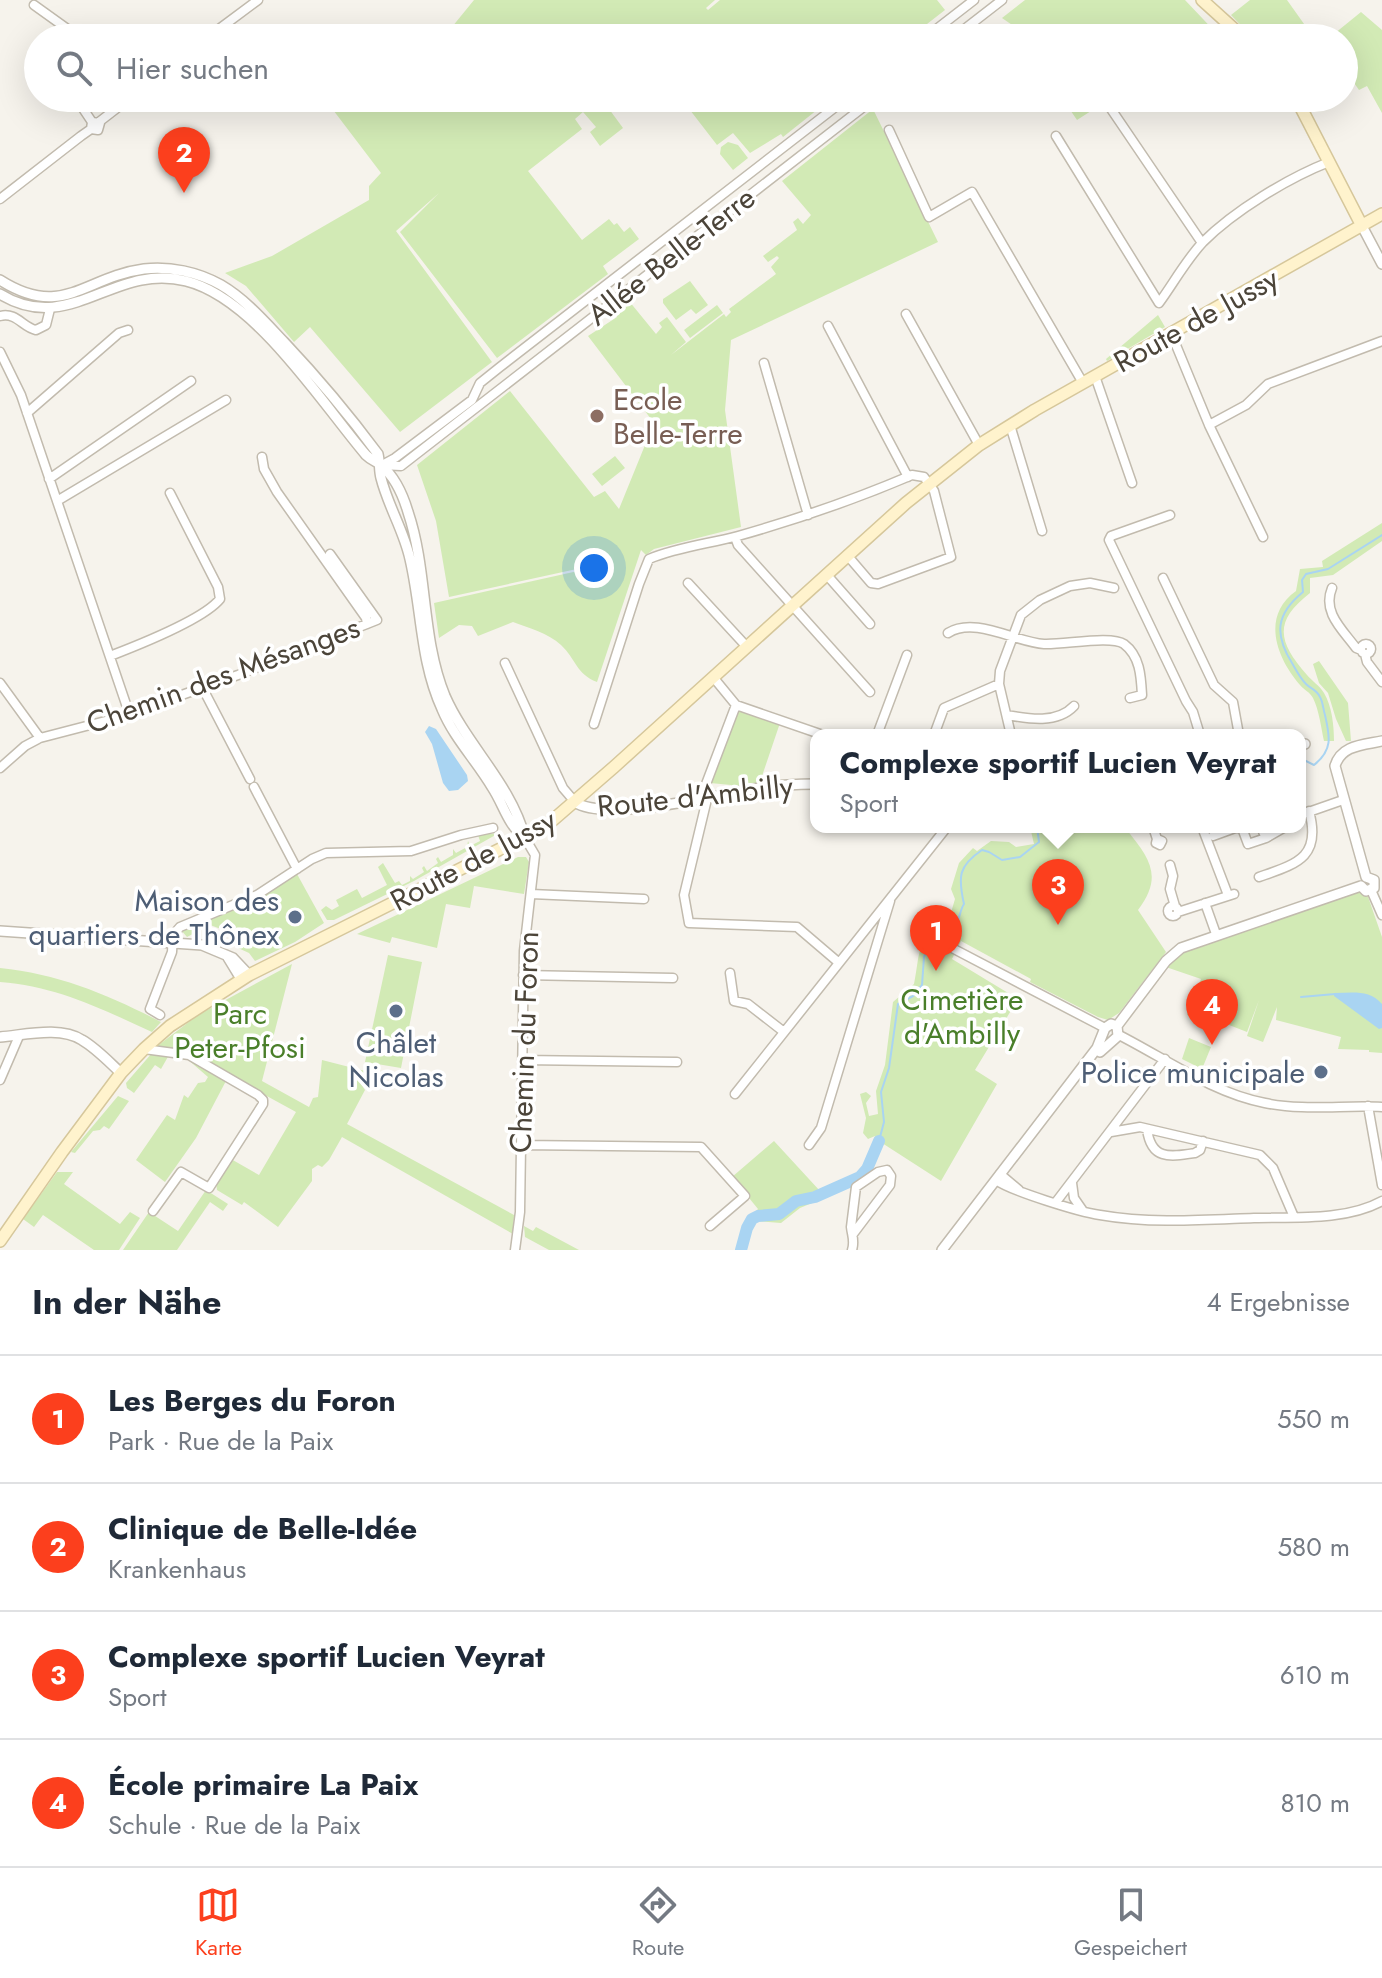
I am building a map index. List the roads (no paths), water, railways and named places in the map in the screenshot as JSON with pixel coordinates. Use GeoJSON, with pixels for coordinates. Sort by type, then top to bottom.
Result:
{"type":"FeatureCollection","features":[{"type":"Feature","properties":{"kind":"main road"},"geometry":{"type":"LineString","coordinates":[[1202,0],[1229,24]]}},
{"type":"Feature","properties":{"kind":"main road"},"geometry":{"type":"LineString","coordinates":[[1303,112],[1362,226]]}},
{"type":"Feature","properties":{"kind":"main road","name":"Route de Jussy"},"geometry":{"type":"LineString","coordinates":[[0,1241],[4,1228],[121,1073],[181,1017],[245,977],[546,826],[847,555],[979,445],[1382,214]]}},
{"type":"Feature","properties":{"kind":"street"},"geometry":{"type":"LineString","coordinates":[[226,24],[258,0]]}},
{"type":"Feature","properties":{"kind":"street"},"geometry":{"type":"LineString","coordinates":[[943,24],[974,0]]}},
{"type":"Feature","properties":{"kind":"street"},"geometry":{"type":"LineString","coordinates":[[971,24],[1002,0]]}},
{"type":"Feature","properties":{"kind":"street"},"geometry":{"type":"LineString","coordinates":[[34,5],[60,24]]}},
{"type":"Feature","properties":{"kind":"street"},"geometry":{"type":"LineString","coordinates":[[86,112],[94,124]]}},
{"type":"Feature","properties":{"kind":"street"},"geometry":{"type":"LineString","coordinates":[[0,199],[111,112]]}},
{"type":"Feature","properties":{"kind":"street","name":"Allée Belle-Terre"},"geometry":{"type":"LineString","coordinates":[[381,465],[400,455],[472,400],[480,383],[829,112]]}},
{"type":"Feature","properties":{"kind":"street","name":"Allée Belle-Terre"},"geometry":{"type":"LineString","coordinates":[[381,465],[401,466],[857,112]]}},
{"type":"Feature","properties":{"kind":"street"},"geometry":{"type":"LineString","coordinates":[[1113,112],[1202,243]]}},
{"type":"Feature","properties":{"kind":"street"},"geometry":{"type":"LineString","coordinates":[[889,130],[929,217],[972,192],[1083,383]]}},
{"type":"Feature","properties":{"kind":"street"},"geometry":{"type":"LineString","coordinates":[[1056,136],[1159,303],[1202,243],[1256,202],[1329,162]]}},
{"type":"Feature","properties":{"kind":"street"},"geometry":{"type":"LineString","coordinates":[[1362,226],[1382,264]]}},
{"type":"Feature","properties":{"kind":"street"},"geometry":{"type":"LineString","coordinates":[[0,280],[25,294],[50,298],[143,269],[190,272],[219,284],[251,309],[329,391],[378,454],[381,465]]}},
{"type":"Feature","properties":{"kind":"street"},"geometry":{"type":"LineString","coordinates":[[0,294],[28,307],[50,309],[74,304],[129,282],[185,280],[231,303],[278,349],[368,456],[395,481],[413,529],[436,663],[444,692],[458,721],[509,799],[525,838]]}},
{"type":"Feature","properties":{"kind":"street"},"geometry":{"type":"LineString","coordinates":[[0,316],[13,316],[28,328],[36,330],[46,325],[50,298]]}},
{"type":"Feature","properties":{"kind":"street"},"geometry":{"type":"LineString","coordinates":[[906,314],[979,445]]}},
{"type":"Feature","properties":{"kind":"street"},"geometry":{"type":"LineString","coordinates":[[828,326],[908,477]]}},
{"type":"Feature","properties":{"kind":"street"},"geometry":{"type":"LineString","coordinates":[[27,413],[119,333],[128,330]]}},
{"type":"Feature","properties":{"kind":"street"},"geometry":{"type":"LineString","coordinates":[[1171,333],[1209,425],[1263,537]]}},
{"type":"Feature","properties":{"kind":"street"},"geometry":{"type":"LineString","coordinates":[[1209,425],[1246,405],[1268,384],[1382,341]]}},
{"type":"Feature","properties":{"kind":"street"},"geometry":{"type":"LineString","coordinates":[[0,352],[27,413],[129,713]]}},
{"type":"Feature","properties":{"kind":"street"},"geometry":{"type":"LineString","coordinates":[[764,363],[808,515]]}},
{"type":"Feature","properties":{"kind":"street"},"geometry":{"type":"LineString","coordinates":[[1095,376],[1132,483]]}},
{"type":"Feature","properties":{"kind":"street"},"geometry":{"type":"LineString","coordinates":[[49,479],[191,381]]}},
{"type":"Feature","properties":{"kind":"street"},"geometry":{"type":"LineString","coordinates":[[57,501],[226,400]]}},
{"type":"Feature","properties":{"kind":"street"},"geometry":{"type":"LineString","coordinates":[[1010,425],[1042,531]]}},
{"type":"Feature","properties":{"kind":"street"},"geometry":{"type":"LineString","coordinates":[[262,457],[264,469],[277,492],[367,624]]}},
{"type":"Feature","properties":{"kind":"street"},"geometry":{"type":"LineString","coordinates":[[594,724],[649,559],[808,515],[908,477],[919,475],[930,483],[951,557],[878,584],[871,583],[847,555]]}},
{"type":"Feature","properties":{"kind":"street"},"geometry":{"type":"LineString","coordinates":[[110,656],[155,638],[220,599],[218,587],[170,493]]}},
{"type":"Feature","properties":{"kind":"street"},"geometry":{"type":"LineString","coordinates":[[1170,515],[1111,536],[1109,540],[1193,712],[1198,729]]}},
{"type":"Feature","properties":{"kind":"street"},"geometry":{"type":"LineString","coordinates":[[735,537],[736,543],[870,692]]}},
{"type":"Feature","properties":{"kind":"street","name":"Chemin des Mésanges"},"geometry":{"type":"LineString","coordinates":[[0,768],[25,746],[40,738],[117,718],[377,620],[330,554]]}},
{"type":"Feature","properties":{"kind":"street"},"geometry":{"type":"LineString","coordinates":[[826,574],[870,624]]}},
{"type":"Feature","properties":{"kind":"street"},"geometry":{"type":"LineString","coordinates":[[1163,578],[1214,685],[1233,702],[1238,729]]}},
{"type":"Feature","properties":{"kind":"street"},"geometry":{"type":"LineString","coordinates":[[688,583],[747,647]]}},
{"type":"Feature","properties":{"kind":"street"},"geometry":{"type":"LineString","coordinates":[[1010,729],[999,684],[1001,665],[1024,611],[1056,592],[1087,583],[1114,588]]}},
{"type":"Feature","properties":{"kind":"street"},"geometry":{"type":"LineString","coordinates":[[1332,588],[1329,610],[1356,648],[1363,652],[1382,682]]}},
{"type":"Feature","properties":{"kind":"street"},"geometry":{"type":"LineString","coordinates":[[948,633],[955,628],[976,628],[1041,644],[1078,644],[1108,639],[1123,644],[1137,662],[1142,682],[1142,695],[1130,698]]}},
{"type":"Feature","properties":{"kind":"street"},"geometry":{"type":"LineString","coordinates":[[879,729],[907,655]]}},
{"type":"Feature","properties":{"kind":"street"},"geometry":{"type":"LineString","coordinates":[[505,663],[563,788],[575,802]]}},
{"type":"Feature","properties":{"kind":"street"},"geometry":{"type":"LineString","coordinates":[[713,677],[736,705],[810,731]]}},
{"type":"Feature","properties":{"kind":"street"},"geometry":{"type":"LineString","coordinates":[[0,683],[40,738]]}},
{"type":"Feature","properties":{"kind":"street"},"geometry":{"type":"LineString","coordinates":[[936,729],[944,708],[999,684]]}},
{"type":"Feature","properties":{"kind":"street"},"geometry":{"type":"LineString","coordinates":[[202,687],[297,869]]}},
{"type":"Feature","properties":{"kind":"street"},"geometry":{"type":"LineString","coordinates":[[736,705],[704,800],[684,895],[689,923],[797,927],[838,962]]}},
{"type":"Feature","properties":{"kind":"street"},"geometry":{"type":"LineString","coordinates":[[1007,715],[1046,718],[1066,713],[1074,706]]}},
{"type":"Feature","properties":{"kind":"street"},"geometry":{"type":"LineString","coordinates":[[1382,741],[1355,747],[1341,754],[1335,764],[1364,890],[1371,890],[1382,915]]}},
{"type":"Feature","properties":{"kind":"street","name":"Route d'Ambilly"},"geometry":{"type":"LineString","coordinates":[[575,802],[586,809],[602,810],[704,800],[760,788],[810,784]]}},
{"type":"Feature","properties":{"kind":"street"},"geometry":{"type":"LineString","coordinates":[[1306,812],[1343,800]]}},
{"type":"Feature","properties":{"kind":"street"},"geometry":{"type":"LineString","coordinates":[[1259,877],[1290,866],[1306,855],[1314,832],[1306,817]]}},
{"type":"Feature","properties":{"kind":"street"},"geometry":{"type":"LineString","coordinates":[[160,1015],[150,1009],[172,952],[173,935],[180,927],[239,904],[326,853],[411,851],[493,828]]}},
{"type":"Feature","properties":{"kind":"street"},"geometry":{"type":"LineString","coordinates":[[735,1094],[942,833]]}},
{"type":"Feature","properties":{"kind":"street"},"geometry":{"type":"LineString","coordinates":[[1155,833],[1157,839]]}},
{"type":"Feature","properties":{"kind":"street"},"geometry":{"type":"LineString","coordinates":[[1170,865],[1173,876],[1170,889],[1177,909],[1231,894],[1206,833]]}},
{"type":"Feature","properties":{"kind":"street"},"geometry":{"type":"LineString","coordinates":[[1213,836],[1222,833]]}},
{"type":"Feature","properties":{"kind":"street"},"geometry":{"type":"LineString","coordinates":[[1240,833],[1248,844],[1275,833]]}},
{"type":"Feature","properties":{"kind":"street"},"geometry":{"type":"LineString","coordinates":[[1263,833],[1266,838]]}},
{"type":"Feature","properties":{"kind":"street","name":"Chemin du Foron"},"geometry":{"type":"LineString","coordinates":[[515,1250],[520,1212],[523,975],[535,855],[525,838]]}},
{"type":"Feature","properties":{"kind":"street"},"geometry":{"type":"LineString","coordinates":[[945,1250],[1097,1048],[1175,952],[1189,944],[1363,881]]}},
{"type":"Feature","properties":{"kind":"street"},"geometry":{"type":"LineString","coordinates":[[531,894],[644,899]]}},
{"type":"Feature","properties":{"kind":"street"},"geometry":{"type":"LineString","coordinates":[[809,1145],[821,1128],[891,896]]}},
{"type":"Feature","properties":{"kind":"street"},"geometry":{"type":"LineString","coordinates":[[1205,903],[1216,934]]}},
{"type":"Feature","properties":{"kind":"street"},"geometry":{"type":"LineString","coordinates":[[0,931],[202,945],[227,956],[245,977]]}},
{"type":"Feature","properties":{"kind":"street"},"geometry":{"type":"LineString","coordinates":[[954,949],[1224,1090],[1263,1103],[1304,1107],[1382,1107]]}},
{"type":"Feature","properties":{"kind":"street"},"geometry":{"type":"LineString","coordinates":[[730,973],[734,1001],[748,1004],[784,1032]]}},
{"type":"Feature","properties":{"kind":"street"},"geometry":{"type":"LineString","coordinates":[[523,975],[673,978]]}},
{"type":"Feature","properties":{"kind":"street"},"geometry":{"type":"LineString","coordinates":[[0,1037],[72,1035],[85,1041],[121,1073]]}},
{"type":"Feature","properties":{"kind":"street"},"geometry":{"type":"LineString","coordinates":[[0,1080],[19,1036]]}},
{"type":"Feature","properties":{"kind":"street"},"geometry":{"type":"LineString","coordinates":[[144,1049],[189,1055],[263,1100],[209,1188],[181,1172],[153,1211]]}},
{"type":"Feature","properties":{"kind":"street"},"geometry":{"type":"LineString","coordinates":[[1056,1202],[1165,1059]]}},
{"type":"Feature","properties":{"kind":"street"},"geometry":{"type":"LineString","coordinates":[[522,1060],[677,1062]]}},
{"type":"Feature","properties":{"kind":"street"},"geometry":{"type":"LineString","coordinates":[[1368,1106],[1382,1185]]}},
{"type":"Feature","properties":{"kind":"street"},"geometry":{"type":"LineString","coordinates":[[1111,1132],[1134,1127],[1255,1153],[1272,1168],[1294,1217]]}},
{"type":"Feature","properties":{"kind":"street"},"geometry":{"type":"LineString","coordinates":[[1147,1129],[1153,1148],[1161,1154],[1195,1153],[1200,1150],[1203,1141]]}},
{"type":"Feature","properties":{"kind":"street"},"geometry":{"type":"LineString","coordinates":[[520,1145],[701,1147],[745,1196],[710,1226]]}},
{"type":"Feature","properties":{"kind":"street"},"geometry":{"type":"LineString","coordinates":[[852,1250],[851,1227],[856,1187],[881,1170],[888,1171],[891,1184],[853,1234]]}},
{"type":"Feature","properties":{"kind":"street"},"geometry":{"type":"LineString","coordinates":[[1000,1178],[1007,1188],[1083,1211],[1107,1216],[1168,1220],[1294,1217],[1348,1211],[1382,1201]]}},
{"type":"Feature","properties":{"kind":"street"},"geometry":{"type":"LineString","coordinates":[[1072,1183],[1074,1198],[1083,1211]]}},
{"type":"Feature","properties":{"kind":"water"},"geometry":{"type":"Polygon","coordinates":[[[429,726],[436,729],[467,775],[468,781],[458,790],[449,791],[443,783],[432,744],[425,732],[429,726]]]}},
{"type":"Feature","properties":{"kind":"water"},"geometry":{"type":"Polygon","coordinates":[[[1334,993],[1360,993],[1377,999],[1382,1004],[1382,1028],[1379,1029],[1334,993]]]}},
{"type":"Feature","properties":{"kind":"waterway"},"geometry":{"type":"LineString","coordinates":[[1306,761],[1314,765],[1324,754],[1328,730],[1319,695],[1302,679],[1282,643],[1283,616],[1303,592],[1302,580],[1306,574],[1328,569],[1382,535]]}},
{"type":"Feature","properties":{"kind":"waterway"},"geometry":{"type":"LineString","coordinates":[[879,1141],[884,1122],[881,1092],[889,1068],[898,1004],[913,996],[922,985],[924,957],[931,941],[956,926],[964,904],[961,886],[964,867],[982,850],[1002,860],[1020,857],[1039,842],[1038,833]]}},
{"type":"Feature","properties":{"kind":"waterway"},"geometry":{"type":"LineString","coordinates":[[1301,997],[1335,994]]}},
{"type":"Feature","properties":{"kind":"waterway"},"geometry":{"type":"LineString","coordinates":[[741,1250],[752,1219],[779,1214],[796,1201],[815,1197],[860,1177],[867,1169],[879,1141]]}},
{"type":"Feature","properties":{"kind":"place","name":"Clinique de Belle-Idée"},"geometry":{"type":"Point","coordinates":[184,193]}},
{"type":"Feature","properties":{"kind":"place","name":"Ecole Belle-Terre"},"geometry":{"type":"Point","coordinates":[597,416]}},
{"type":"Feature","properties":{"kind":"place","name":"Maison des quartiers de Thônex"},"geometry":{"type":"Point","coordinates":[295,917]}},
{"type":"Feature","properties":{"kind":"place","name":"Complexe sportif Lucien Veyrat"},"geometry":{"type":"Point","coordinates":[1058,925]}},
{"type":"Feature","properties":{"kind":"place","name":"Les Berges du Foron"},"geometry":{"type":"Point","coordinates":[936,971]}},
{"type":"Feature","properties":{"kind":"place","name":"Châlet Nicolas"},"geometry":{"type":"Point","coordinates":[396,1011]}},
{"type":"Feature","properties":{"kind":"place","name":"École primaire La Paix"},"geometry":{"type":"Point","coordinates":[1212,1045]}},
{"type":"Feature","properties":{"kind":"place","name":"Police municipale"},"geometry":{"type":"Point","coordinates":[1321,1072]}},
{"type":"Feature","properties":{"kind":"park label","name":"Cimetière d'Ambilly"},"geometry":{"type":"Point","coordinates":[962,1016]}},
{"type":"Feature","properties":{"kind":"park label","name":"Parc Peter-Pfosi"},"geometry":{"type":"Point","coordinates":[240,1030]}}]}
